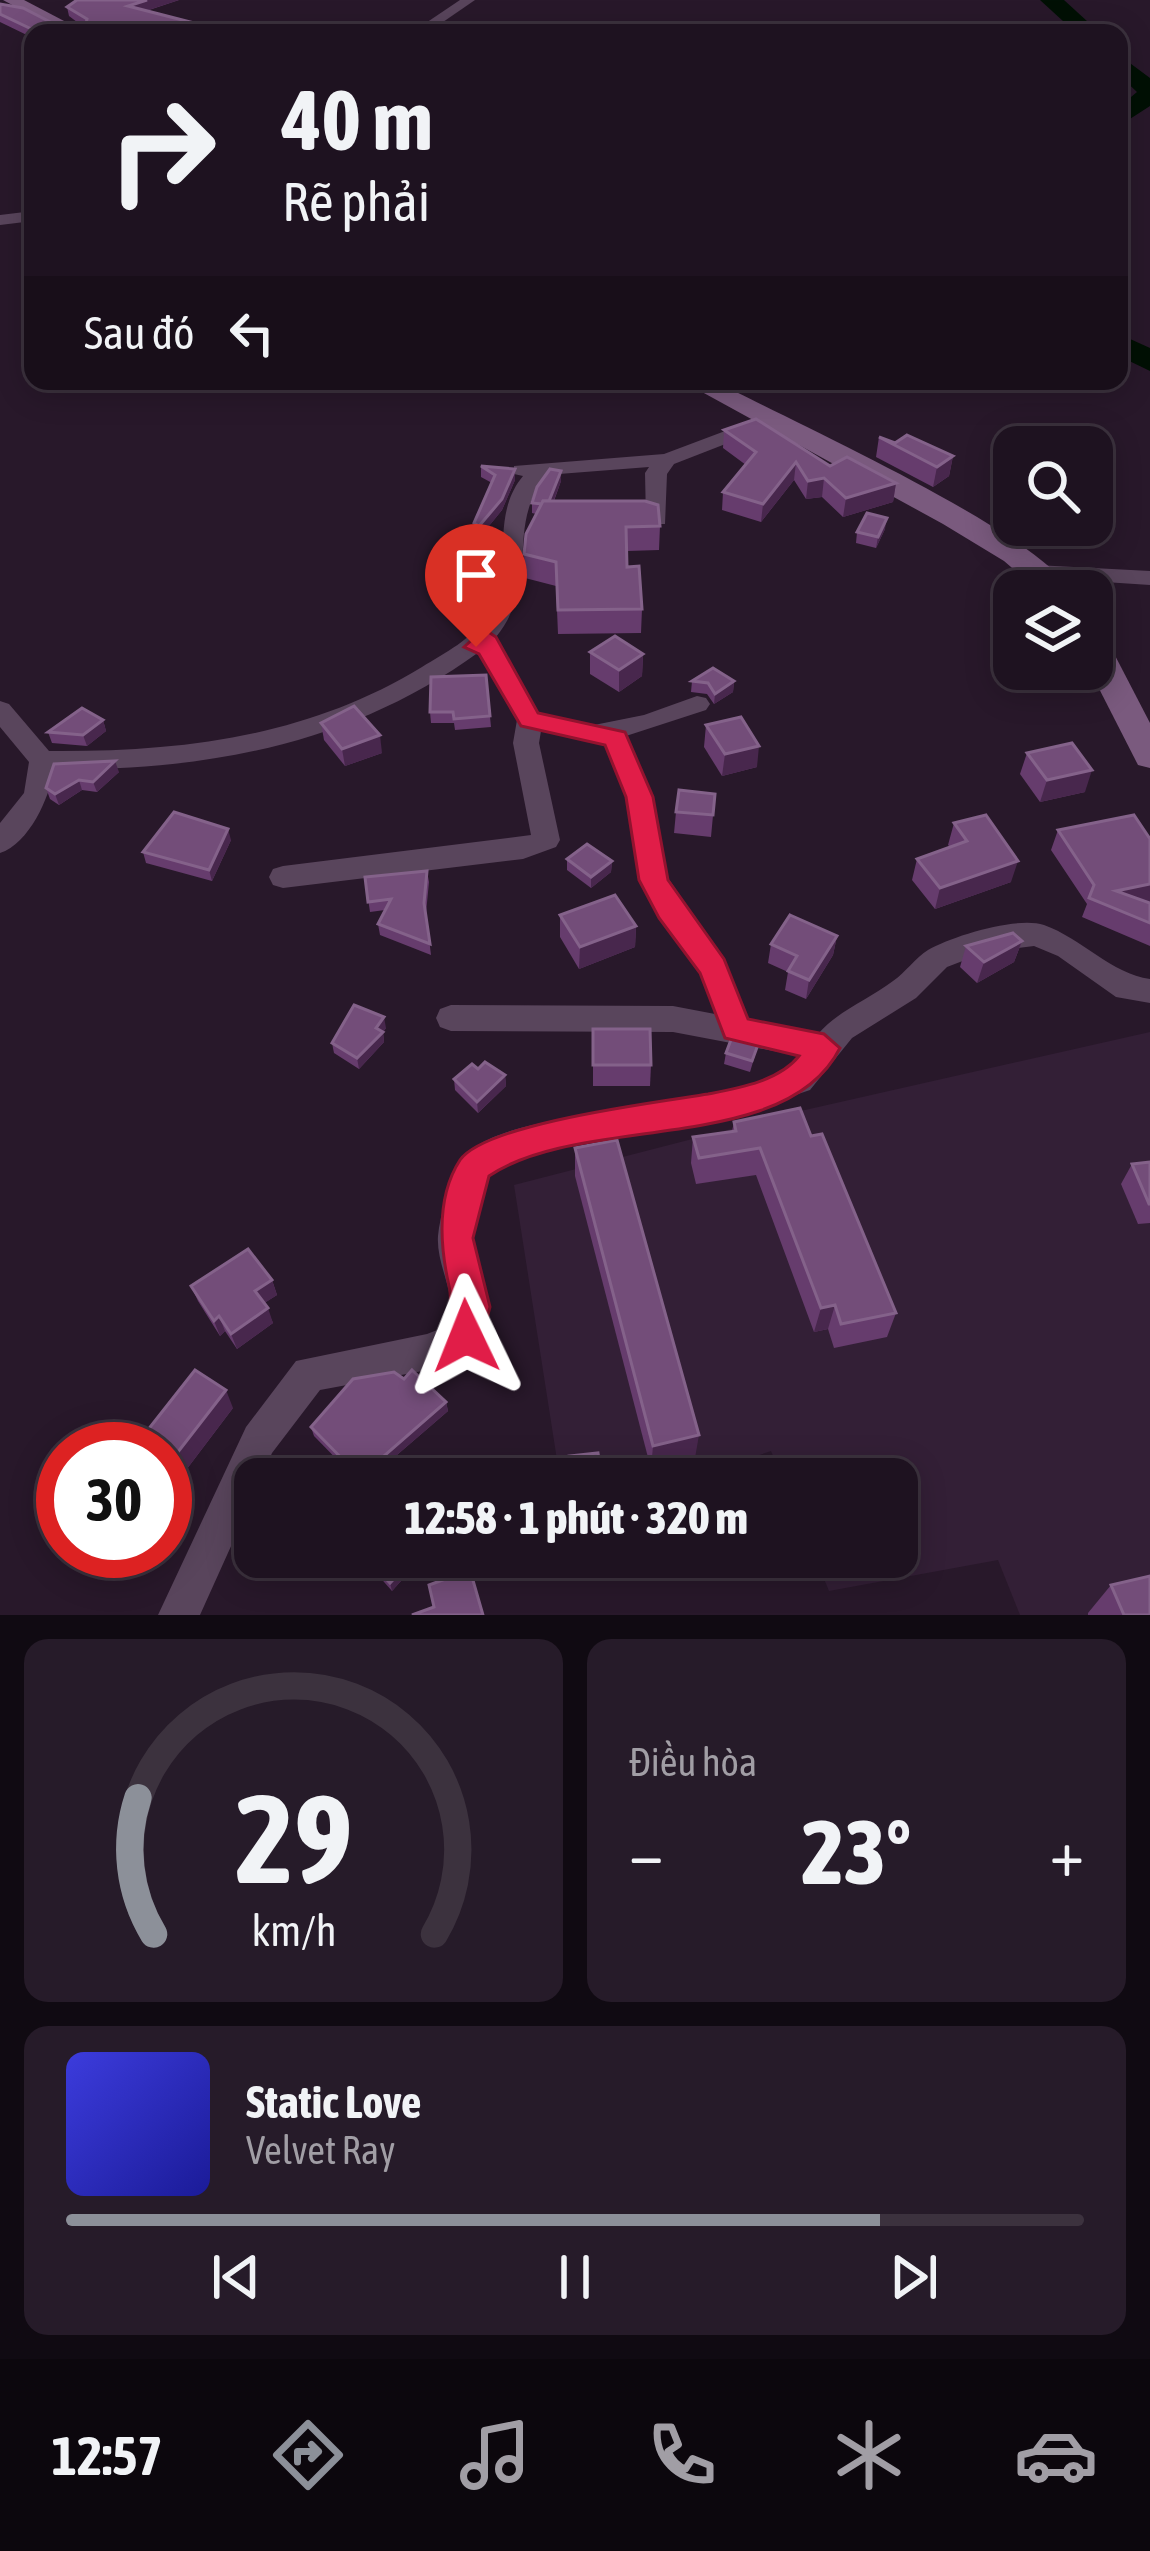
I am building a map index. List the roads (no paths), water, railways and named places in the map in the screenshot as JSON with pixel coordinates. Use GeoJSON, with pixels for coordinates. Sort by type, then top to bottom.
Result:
{"type":"FeatureCollection","features":[{"type":"Feature","properties":{"kind":"street"},"geometry":{"type":"LineString","coordinates":[[432,24],[469,0]]}},
{"type":"Feature","properties":{"kind":"street"},"geometry":{"type":"LineString","coordinates":[[15,1],[60,24]]}},
{"type":"Feature","properties":{"kind":"street"},"geometry":{"type":"LineString","coordinates":[[711,390],[953,518],[1031,570]]}},
{"type":"Feature","properties":{"kind":"street"},"geometry":{"type":"LineString","coordinates":[[504,469],[537,472],[667,460],[767,422]]}},
{"type":"Feature","properties":{"kind":"street"},"geometry":{"type":"LineString","coordinates":[[657,519],[656,473],[667,460]]}},
{"type":"Feature","properties":{"kind":"street"},"geometry":{"type":"LineString","coordinates":[[42,760],[114,762],[232,751],[329,724],[419,682],[484,637],[506,606],[513,504],[537,472]]}},
{"type":"Feature","properties":{"kind":"street"},"geometry":{"type":"LineString","coordinates":[[1113,579],[1150,578]]}},
{"type":"Feature","properties":{"kind":"street"},"geometry":{"type":"LineString","coordinates":[[283,877],[523,849],[546,840],[526,743],[530,720],[505,683],[484,637]]}},
{"type":"Feature","properties":{"kind":"street"},"geometry":{"type":"LineString","coordinates":[[1113,683],[1150,756]]}},
{"type":"Feature","properties":{"kind":"street"},"geometry":{"type":"LineString","coordinates":[[530,720],[603,731],[648,724],[697,704]]}},
{"type":"Feature","properties":{"kind":"street"},"geometry":{"type":"LineString","coordinates":[[0,710],[42,760],[37,795],[0,842]]}},
{"type":"Feature","properties":{"kind":"street"},"geometry":{"type":"LineString","coordinates":[[603,731],[616,738],[639,797],[654,880],[669,910],[713,968],[736,1029]]}},
{"type":"Feature","properties":{"kind":"street"},"geometry":{"type":"LineString","coordinates":[[179,1615],[260,1440],[309,1374],[428,1352],[466,1336],[472,1307],[455,1238],[474,1168],[496,1153],[548,1136],[728,1104],[799,1080],[824,1048],[937,959],[982,941],[1036,934],[1068,948],[1127,988],[1150,991]]}},
{"type":"Feature","properties":{"kind":"street"},"geometry":{"type":"LineString","coordinates":[[451,1018],[673,1018],[824,1048]]}},
{"type":"Feature","properties":{"kind":"waterway"},"geometry":{"type":"LineString","coordinates":[[1051,0],[1079,24]]}},
{"type":"Feature","properties":{"kind":"waterway"},"geometry":{"type":"LineString","coordinates":[[1128,70],[1150,91]]}},
{"type":"Feature","properties":{"kind":"waterway"},"geometry":{"type":"LineString","coordinates":[[1128,112],[1150,94]]}},
{"type":"Feature","properties":{"kind":"waterway"},"geometry":{"type":"LineString","coordinates":[[1128,348],[1150,361]]}}]}
